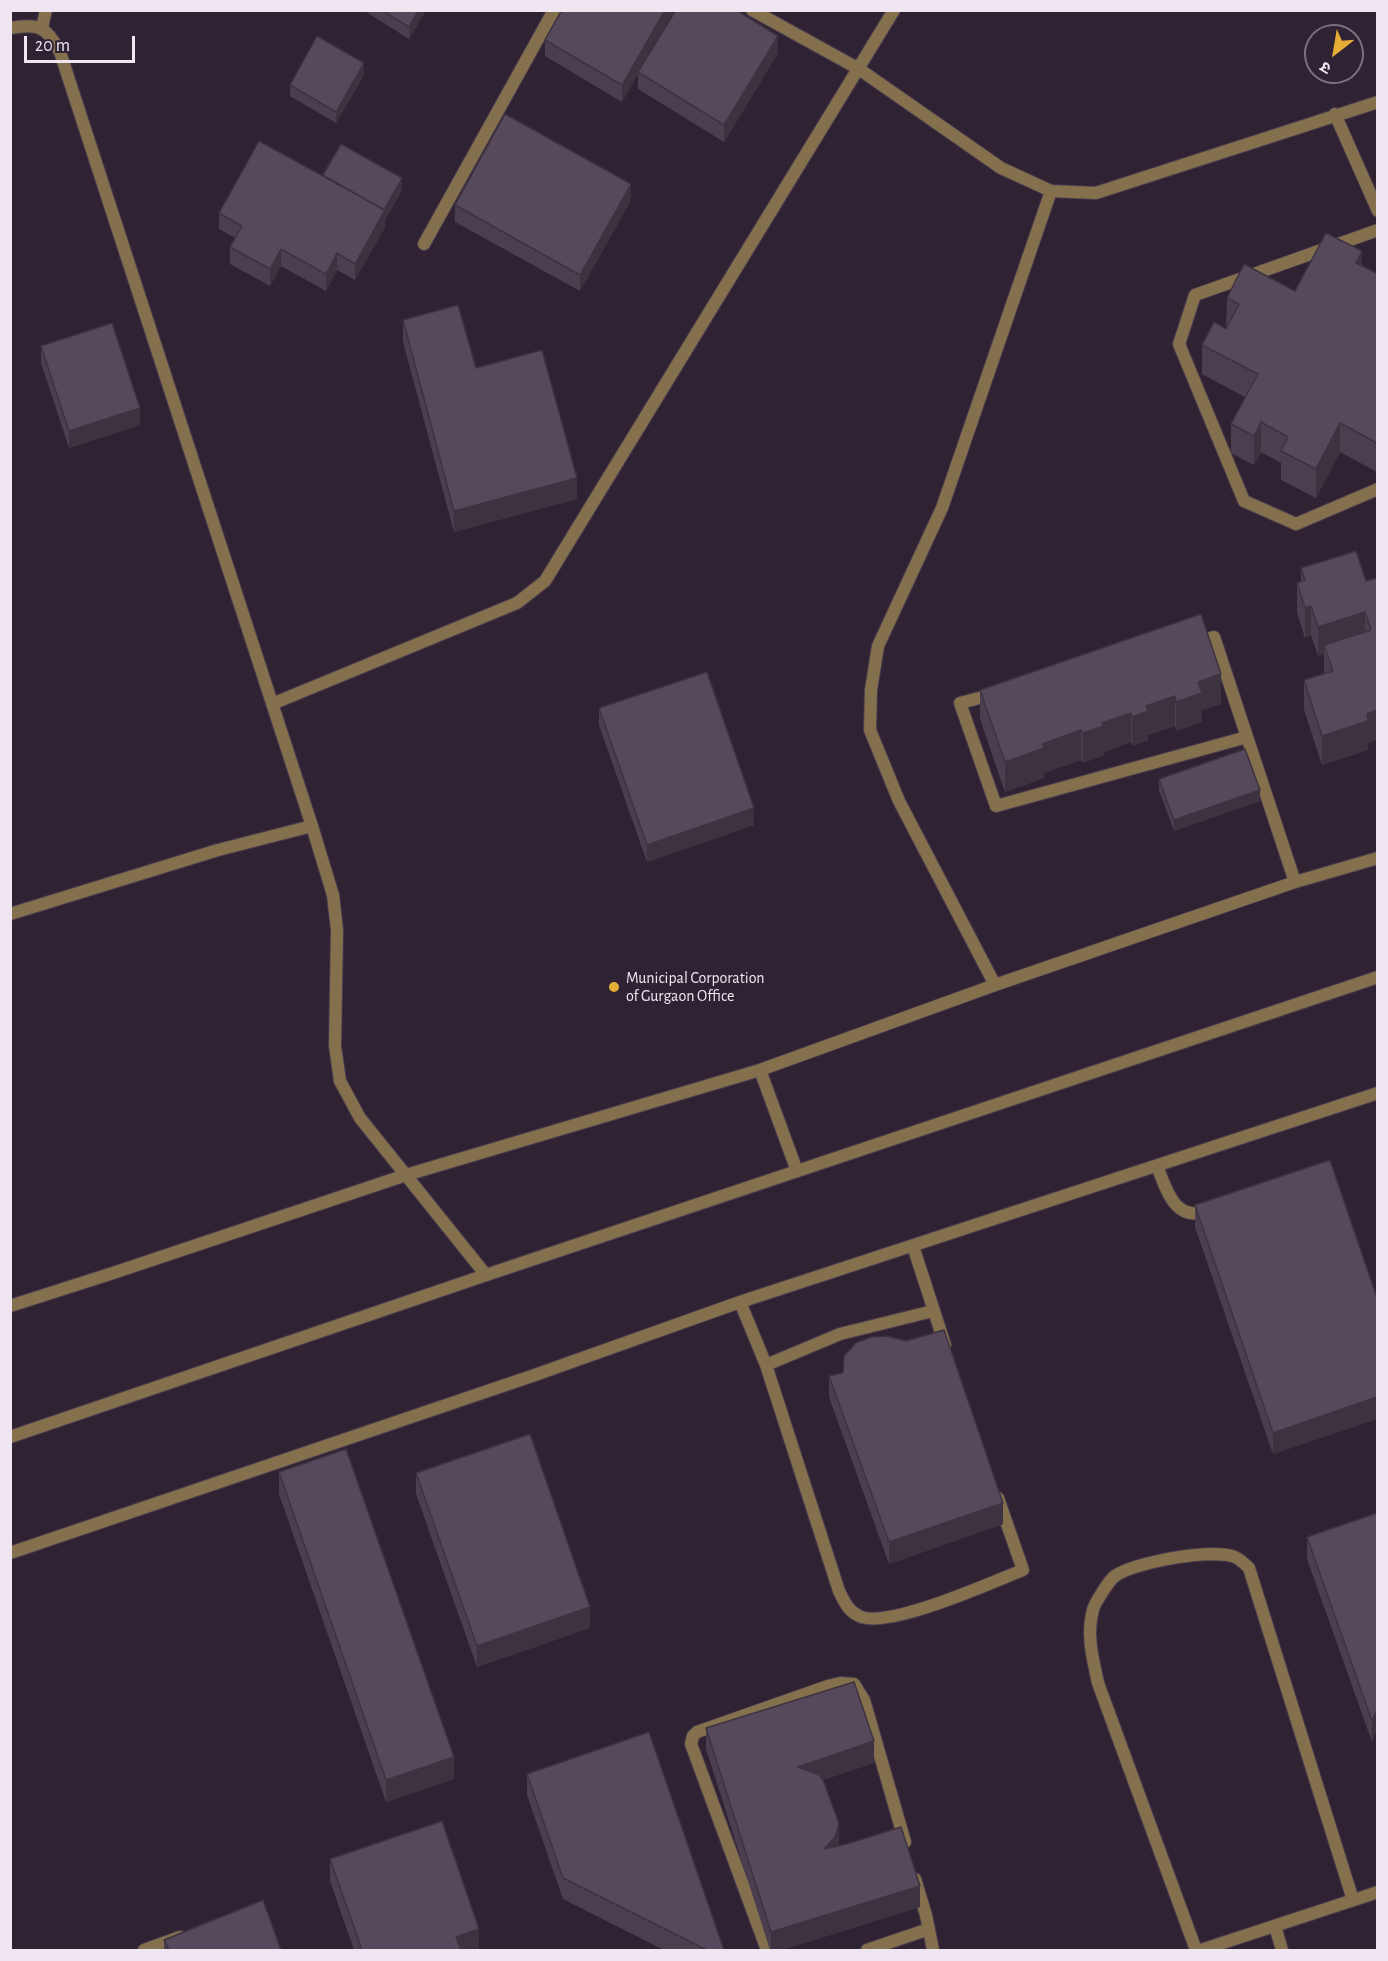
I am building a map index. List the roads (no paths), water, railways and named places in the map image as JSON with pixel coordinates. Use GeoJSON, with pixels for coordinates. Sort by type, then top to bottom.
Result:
{"type":"FeatureCollection","features":[{"type":"Feature","properties":{"kind":"street"},"geometry":{"type":"LineString","coordinates":[[42,28],[46,10]]}},
{"type":"Feature","properties":{"kind":"street"},"geometry":{"type":"LineString","coordinates":[[424,244],[554,10]]}},
{"type":"Feature","properties":{"kind":"street"},"geometry":{"type":"LineString","coordinates":[[752,10],[859,69],[1000,168],[1051,191],[1096,193],[1377,102]]}},
{"type":"Feature","properties":{"kind":"street"},"geometry":{"type":"LineString","coordinates":[[272,704],[517,603],[545,581],[894,10]]}},
{"type":"Feature","properties":{"kind":"street"},"geometry":{"type":"LineString","coordinates":[[10,28],[27,25],[42,28],[52,37],[60,52],[312,826],[333,895],[335,1046],[340,1081],[360,1119],[486,1275]]}},
{"type":"Feature","properties":{"kind":"street"},"geometry":{"type":"LineString","coordinates":[[1335,114],[1377,211]]}},
{"type":"Feature","properties":{"kind":"street"},"geometry":{"type":"LineString","coordinates":[[995,985],[899,801],[870,730],[871,690],[878,646],[942,508],[1051,191]]}},
{"type":"Feature","properties":{"kind":"street"},"geometry":{"type":"LineString","coordinates":[[1377,230],[1195,295],[1179,344],[1244,501],[1296,524],[1377,489]]}},
{"type":"Feature","properties":{"kind":"street"},"geometry":{"type":"LineString","coordinates":[[1179,646],[1214,637],[1295,882]]}},
{"type":"Feature","properties":{"kind":"street"},"geometry":{"type":"LineString","coordinates":[[1006,691],[960,703],[996,806],[1247,737]]}},
{"type":"Feature","properties":{"kind":"street"},"geometry":{"type":"LineString","coordinates":[[10,914],[218,850],[312,826]]}},
{"type":"Feature","properties":{"kind":"street"},"geometry":{"type":"LineString","coordinates":[[10,1306],[406,1175],[760,1070],[995,985],[1295,882],[1377,858]]}},
{"type":"Feature","properties":{"kind":"street"},"geometry":{"type":"LineString","coordinates":[[10,1437],[1377,976]]}},
{"type":"Feature","properties":{"kind":"street"},"geometry":{"type":"LineString","coordinates":[[760,1070],[797,1171]]}},
{"type":"Feature","properties":{"kind":"street"},"geometry":{"type":"LineString","coordinates":[[10,1553],[510,1383],[740,1302],[1377,1093]]}},
{"type":"Feature","properties":{"kind":"street"},"geometry":{"type":"LineString","coordinates":[[1157,1166],[1172,1202],[1186,1212],[1199,1215],[1221,1207]]}},
{"type":"Feature","properties":{"kind":"street"},"geometry":{"type":"LineString","coordinates":[[913,1246],[948,1356]]}},
{"type":"Feature","properties":{"kind":"street"},"geometry":{"type":"LineString","coordinates":[[740,1302],[765,1365],[839,1591],[846,1606],[860,1617],[879,1618],[906,1614],[1023,1570],[996,1491]]}},
{"type":"Feature","properties":{"kind":"street"},"geometry":{"type":"LineString","coordinates":[[765,1365],[840,1334],[933,1311]]}},
{"type":"Feature","properties":{"kind":"street"},"geometry":{"type":"LineString","coordinates":[[1196,1950],[1098,1683],[1089,1640],[1093,1609],[1114,1576],[1152,1561],[1203,1554],[1227,1555],[1237,1558],[1250,1568],[1353,1900]]}},
{"type":"Feature","properties":{"kind":"street"},"geometry":{"type":"LineString","coordinates":[[767,1950],[691,1744],[693,1736],[697,1732],[840,1683],[854,1684],[864,1700],[933,1950]]}},
{"type":"Feature","properties":{"kind":"street"},"geometry":{"type":"LineString","coordinates":[[1201,1950],[1377,1892]]}},
{"type":"Feature","properties":{"kind":"street"},"geometry":{"type":"LineString","coordinates":[[1275,1926],[1282,1950]]}},
{"type":"Feature","properties":{"kind":"street"},"geometry":{"type":"LineString","coordinates":[[867,1950],[929,1929]]}},
{"type":"Feature","properties":{"kind":"street"},"geometry":{"type":"LineString","coordinates":[[144,1950],[188,1934]]}},
{"type":"Feature","properties":{"kind":"place","name":"Municipal Corporation of Gurgaon Office"},"geometry":{"type":"Point","coordinates":[614,987]}}]}
